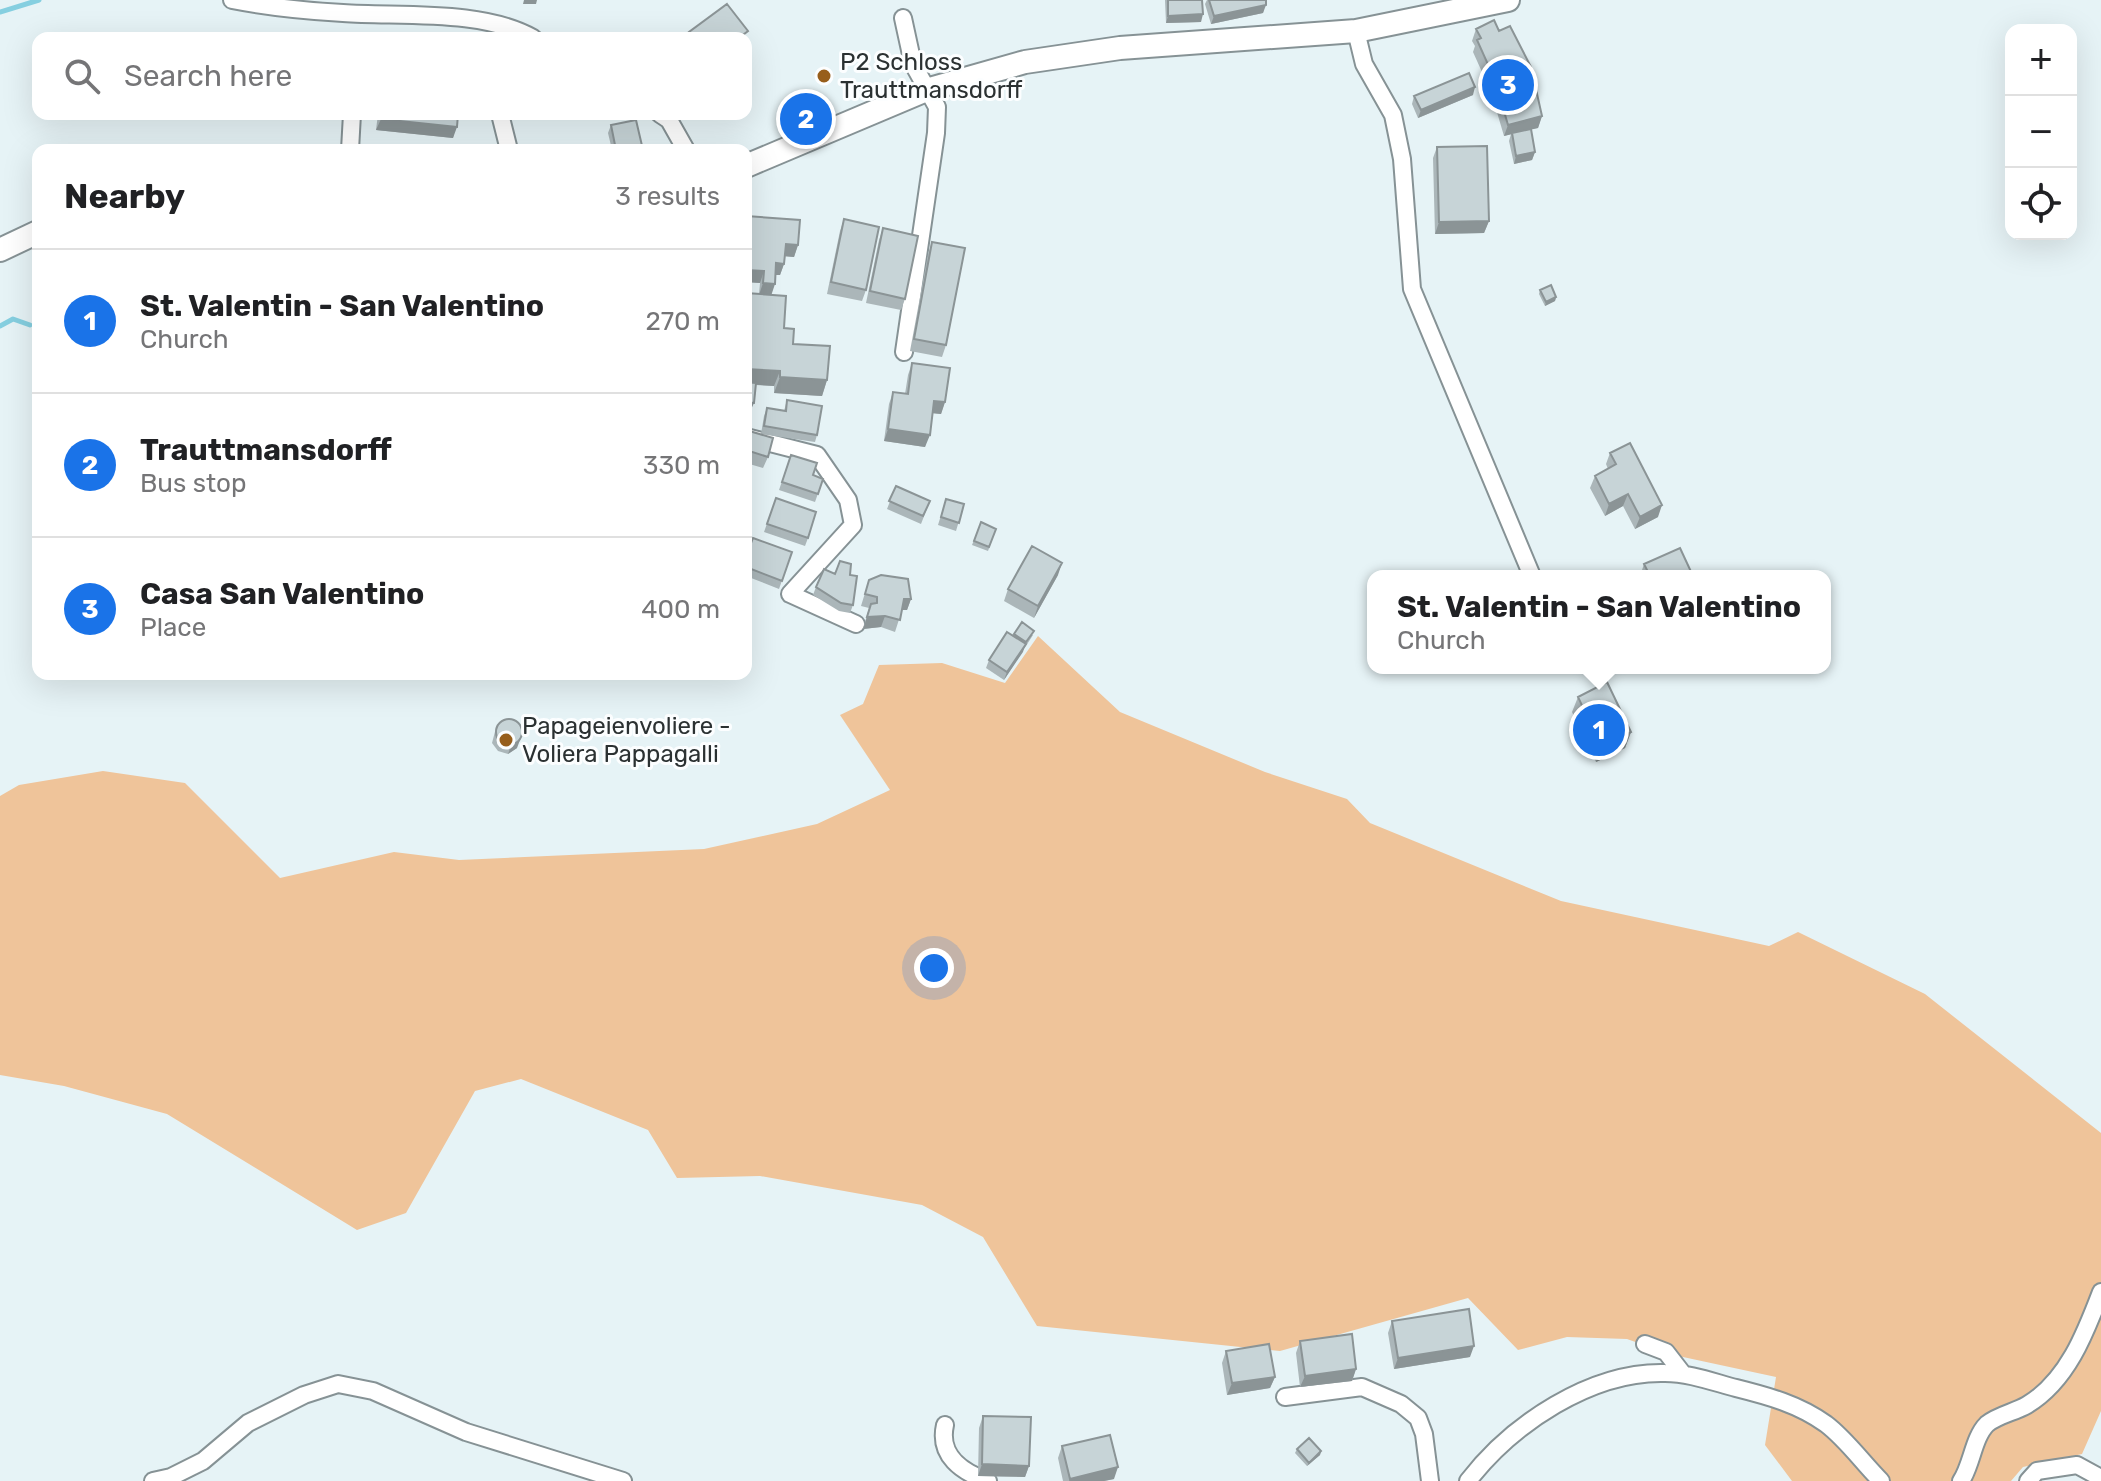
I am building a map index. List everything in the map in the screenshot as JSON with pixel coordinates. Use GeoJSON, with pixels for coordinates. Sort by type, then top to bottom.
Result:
{"type":"FeatureCollection","features":[{"type":"Feature","properties":{"kind":"main road"},"geometry":{"type":"LineString","coordinates":[[752,163],[926,90],[1025,62],[1120,48],[1356,31],[1459,4],[1508,0]]}},
{"type":"Feature","properties":{"kind":"main road"},"geometry":{"type":"LineString","coordinates":[[0,250],[32,235]]}},
{"type":"Feature","properties":{"kind":"street"},"geometry":{"type":"LineString","coordinates":[[232,0],[343,13],[443,16],[515,32]]}},
{"type":"Feature","properties":{"kind":"street"},"geometry":{"type":"LineString","coordinates":[[903,18],[913,64],[937,107],[936,133],[904,352]]}},
{"type":"Feature","properties":{"kind":"street"},"geometry":{"type":"LineString","coordinates":[[1356,31],[1364,64],[1393,115],[1402,159],[1412,289],[1529,570]]}},
{"type":"Feature","properties":{"kind":"street"},"geometry":{"type":"LineString","coordinates":[[350,144],[352,120]]}},
{"type":"Feature","properties":{"kind":"street"},"geometry":{"type":"LineString","coordinates":[[502,120],[508,144]]}},
{"type":"Feature","properties":{"kind":"street"},"geometry":{"type":"LineString","coordinates":[[666,120],[682,144]]}},
{"type":"Feature","properties":{"kind":"street"},"geometry":{"type":"LineString","coordinates":[[752,439],[817,455],[848,500],[853,525],[790,594],[856,624]]}},
{"type":"Feature","properties":{"kind":"street"},"geometry":{"type":"LineString","coordinates":[[1961,1481],[1988,1424],[2049,1390],[2062,1373],[2077,1348],[2101,1292]]}},
{"type":"Feature","properties":{"kind":"street"},"geometry":{"type":"LineString","coordinates":[[1645,1344],[1666,1352],[1683,1374]]}},
{"type":"Feature","properties":{"kind":"street"},"geometry":{"type":"LineString","coordinates":[[1468,1481],[1499,1448],[1579,1392],[1640,1374],[1683,1374],[1778,1398],[1803,1409],[1828,1426],[1881,1481]]}},
{"type":"Feature","properties":{"kind":"street"},"geometry":{"type":"LineString","coordinates":[[153,1481],[171,1477],[203,1461],[248,1423],[304,1395],[338,1384],[373,1391],[466,1432],[623,1481]]}},
{"type":"Feature","properties":{"kind":"street"},"geometry":{"type":"LineString","coordinates":[[1285,1397],[1362,1387],[1401,1404],[1418,1418],[1430,1481]]}},
{"type":"Feature","properties":{"kind":"street"},"geometry":{"type":"LineString","coordinates":[[945,1425],[942,1438],[948,1455],[970,1475],[988,1481]]}},
{"type":"Feature","properties":{"kind":"street"},"geometry":{"type":"LineString","coordinates":[[2028,1481],[2037,1471],[2077,1465],[2101,1478]]}},
{"type":"Feature","properties":{"kind":"shaded area"},"geometry":{"type":"Polygon","coordinates":[[[1038,636],[1120,712],[1265,772],[1347,799],[1370,823],[1561,901],[1769,946],[1798,932],[1925,994],[2101,1133],[2101,1411],[2082,1454],[2023,1467],[2011,1481],[1792,1481],[1765,1445],[1776,1377],[1669,1354],[1627,1339],[1567,1337],[1518,1350],[1468,1298],[1280,1351],[1037,1326],[983,1237],[922,1205],[760,1176],[677,1178],[648,1130],[521,1079],[475,1091],[406,1213],[357,1230],[167,1114],[64,1086],[0,1075],[0,796],[19,785],[103,771],[185,783],[280,878],[394,852],[459,860],[704,849],[817,824],[890,790],[840,715],[863,704],[879,665],[942,663],[1005,683],[1038,636]]]}},
{"type":"Feature","properties":{"kind":"building"},"geometry":{"type":"Polygon","coordinates":[[[1168,0],[1202,0],[1203,14],[1168,16],[1168,0]]]}},
{"type":"Feature","properties":{"kind":"building"},"geometry":{"type":"Polygon","coordinates":[[[1209,0],[1266,0],[1266,5],[1214,16],[1209,0]]]}},
{"type":"Feature","properties":{"kind":"building"},"geometry":{"type":"Polygon","coordinates":[[[727,4],[748,31],[747,32],[689,32],[727,4]]]}},
{"type":"Feature","properties":{"kind":"building"},"geometry":{"type":"Polygon","coordinates":[[[1494,20],[1499,31],[1510,26],[1531,67],[1542,116],[1508,125],[1495,80],[1477,40],[1481,38],[1476,29],[1494,20]]]}},
{"type":"Feature","properties":{"kind":"building"},"geometry":{"type":"Polygon","coordinates":[[[1469,73],[1475,87],[1421,110],[1414,96],[1469,73]]]}},
{"type":"Feature","properties":{"kind":"building"},"geometry":{"type":"Polygon","coordinates":[[[390,120],[458,120],[457,127],[390,120]]]}},
{"type":"Feature","properties":{"kind":"building"},"geometry":{"type":"Polygon","coordinates":[[[636,120],[642,144],[615,144],[611,125],[636,120]]]}},
{"type":"Feature","properties":{"kind":"building"},"geometry":{"type":"Polygon","coordinates":[[[1531,129],[1535,152],[1516,156],[1512,133],[1531,129]]]}},
{"type":"Feature","properties":{"kind":"building"},"geometry":{"type":"Polygon","coordinates":[[[1487,146],[1489,221],[1439,222],[1437,147],[1487,146]]]}},
{"type":"Feature","properties":{"kind":"building"},"geometry":{"type":"Polygon","coordinates":[[[752,216],[800,220],[798,245],[786,244],[784,264],[776,263],[775,284],[763,283],[764,271],[752,270],[752,216]]]}},
{"type":"Feature","properties":{"kind":"building"},"geometry":{"type":"Polygon","coordinates":[[[844,219],[879,227],[866,290],[831,282],[844,219]]]}},
{"type":"Feature","properties":{"kind":"building"},"geometry":{"type":"Polygon","coordinates":[[[883,228],[918,236],[905,299],[870,291],[883,228]]]}},
{"type":"Feature","properties":{"kind":"building"},"geometry":{"type":"Polygon","coordinates":[[[932,242],[965,248],[946,345],[914,339],[932,242]]]}},
{"type":"Feature","properties":{"kind":"building"},"geometry":{"type":"Polygon","coordinates":[[[1551,285],[1556,297],[1546,302],[1540,290],[1551,285]]]}},
{"type":"Feature","properties":{"kind":"building"},"geometry":{"type":"Polygon","coordinates":[[[752,293],[786,296],[784,328],[794,329],[793,344],[830,346],[827,380],[780,377],[780,371],[752,369],[752,293]]]}},
{"type":"Feature","properties":{"kind":"building"},"geometry":{"type":"Polygon","coordinates":[[[912,363],[950,368],[945,402],[934,401],[930,435],[888,429],[893,392],[908,394],[912,363]]]}},
{"type":"Feature","properties":{"kind":"building"},"geometry":{"type":"Polygon","coordinates":[[[752,383],[756,383],[752,403],[752,383]]]}},
{"type":"Feature","properties":{"kind":"building"},"geometry":{"type":"Polygon","coordinates":[[[787,400],[822,406],[817,435],[764,426],[767,408],[786,411],[787,400]]]}},
{"type":"Feature","properties":{"kind":"building"},"geometry":{"type":"Polygon","coordinates":[[[752,432],[773,438],[768,457],[752,452],[752,432]]]}},
{"type":"Feature","properties":{"kind":"building"},"geometry":{"type":"Polygon","coordinates":[[[1630,443],[1662,505],[1640,517],[1628,494],[1609,504],[1595,476],[1616,464],[1610,453],[1630,443]]]}},
{"type":"Feature","properties":{"kind":"building"},"geometry":{"type":"Polygon","coordinates":[[[791,455],[817,463],[813,475],[823,479],[818,494],[782,482],[791,455]]]}},
{"type":"Feature","properties":{"kind":"building"},"geometry":{"type":"Polygon","coordinates":[[[896,486],[930,501],[923,516],[889,501],[896,486]]]}},
{"type":"Feature","properties":{"kind":"building"},"geometry":{"type":"Polygon","coordinates":[[[776,498],[816,512],[808,538],[767,524],[776,498]]]}},
{"type":"Feature","properties":{"kind":"building"},"geometry":{"type":"Polygon","coordinates":[[[946,499],[964,504],[959,523],[941,517],[946,499]]]}},
{"type":"Feature","properties":{"kind":"building"},"geometry":{"type":"Polygon","coordinates":[[[981,522],[996,529],[989,547],[974,541],[981,522]]]}},
{"type":"Feature","properties":{"kind":"building"},"geometry":{"type":"Polygon","coordinates":[[[753,538],[792,552],[782,581],[752,569],[753,538]]]}},
{"type":"Feature","properties":{"kind":"building"},"geometry":{"type":"Polygon","coordinates":[[[1032,546],[1062,563],[1038,606],[1008,589],[1032,546]]]}},
{"type":"Feature","properties":{"kind":"building"},"geometry":{"type":"Polygon","coordinates":[[[1680,548],[1690,570],[1647,570],[1644,564],[1680,548]]]}},
{"type":"Feature","properties":{"kind":"building"},"geometry":{"type":"Polygon","coordinates":[[[840,561],[851,564],[850,575],[857,576],[853,605],[841,603],[816,587],[824,569],[835,574],[840,561]]]}},
{"type":"Feature","properties":{"kind":"building"},"geometry":{"type":"Polygon","coordinates":[[[881,575],[908,579],[911,599],[904,599],[900,620],[885,616],[867,617],[871,604],[877,603],[877,597],[865,594],[869,580],[881,575]]]}},
{"type":"Feature","properties":{"kind":"building"},"geometry":{"type":"Polygon","coordinates":[[[1022,622],[1034,631],[1026,642],[1014,634],[1022,622]]]}},
{"type":"Feature","properties":{"kind":"building"},"geometry":{"type":"Polygon","coordinates":[[[1007,632],[1026,644],[1007,672],[989,660],[1007,632]]]}},
{"type":"Feature","properties":{"kind":"building"},"geometry":{"type":"Polygon","coordinates":[[[1607,682],[1631,732],[1601,746],[1578,697],[1607,682]]]}},
{"type":"Feature","properties":{"kind":"building"},"geometry":{"type":"Polygon","coordinates":[[[509,719],[518,723],[522,732],[518,741],[509,745],[500,741],[496,732],[500,723],[509,719]]]}},
{"type":"Feature","properties":{"kind":"building"},"geometry":{"type":"Polygon","coordinates":[[[1469,1309],[1474,1346],[1398,1358],[1392,1321],[1469,1309]]]}},
{"type":"Feature","properties":{"kind":"building"},"geometry":{"type":"Polygon","coordinates":[[[1352,1334],[1356,1369],[1305,1376],[1300,1341],[1352,1334]]]}},
{"type":"Feature","properties":{"kind":"building"},"geometry":{"type":"Polygon","coordinates":[[[1269,1344],[1275,1377],[1232,1383],[1226,1351],[1269,1344]]]}},
{"type":"Feature","properties":{"kind":"building"},"geometry":{"type":"Polygon","coordinates":[[[983,1416],[1031,1417],[1029,1466],[982,1464],[983,1416]]]}},
{"type":"Feature","properties":{"kind":"building"},"geometry":{"type":"Polygon","coordinates":[[[1110,1435],[1118,1467],[1070,1479],[1062,1446],[1110,1435]]]}},
{"type":"Feature","properties":{"kind":"building"},"geometry":{"type":"Polygon","coordinates":[[[1309,1438],[1321,1451],[1309,1463],[1297,1449],[1309,1438]]]}},
{"type":"Feature","properties":{"kind":"waterway"},"geometry":{"type":"LineString","coordinates":[[0,12],[39,0]]}},
{"type":"Feature","properties":{"kind":"waterway"},"geometry":{"type":"LineString","coordinates":[[0,326],[13,319],[30,325]]}},
{"type":"Feature","properties":{"kind":"place","name":"P2 Schloss Trauttmansdorff"},"geometry":{"type":"Point","coordinates":[824,76]}},
{"type":"Feature","properties":{"kind":"place","name":"Casa San Valentino"},"geometry":{"type":"Point","coordinates":[1508,85]}},
{"type":"Feature","properties":{"kind":"place","name":"Trauttmansdorff"},"geometry":{"type":"Point","coordinates":[806,119]}},
{"type":"Feature","properties":{"kind":"place","name":"St. Valentin - San Valentino"},"geometry":{"type":"Point","coordinates":[1599,730]}},
{"type":"Feature","properties":{"kind":"place","name":"Papageienvoliere - Voliera Pappagalli"},"geometry":{"type":"Point","coordinates":[506,740]}}]}
